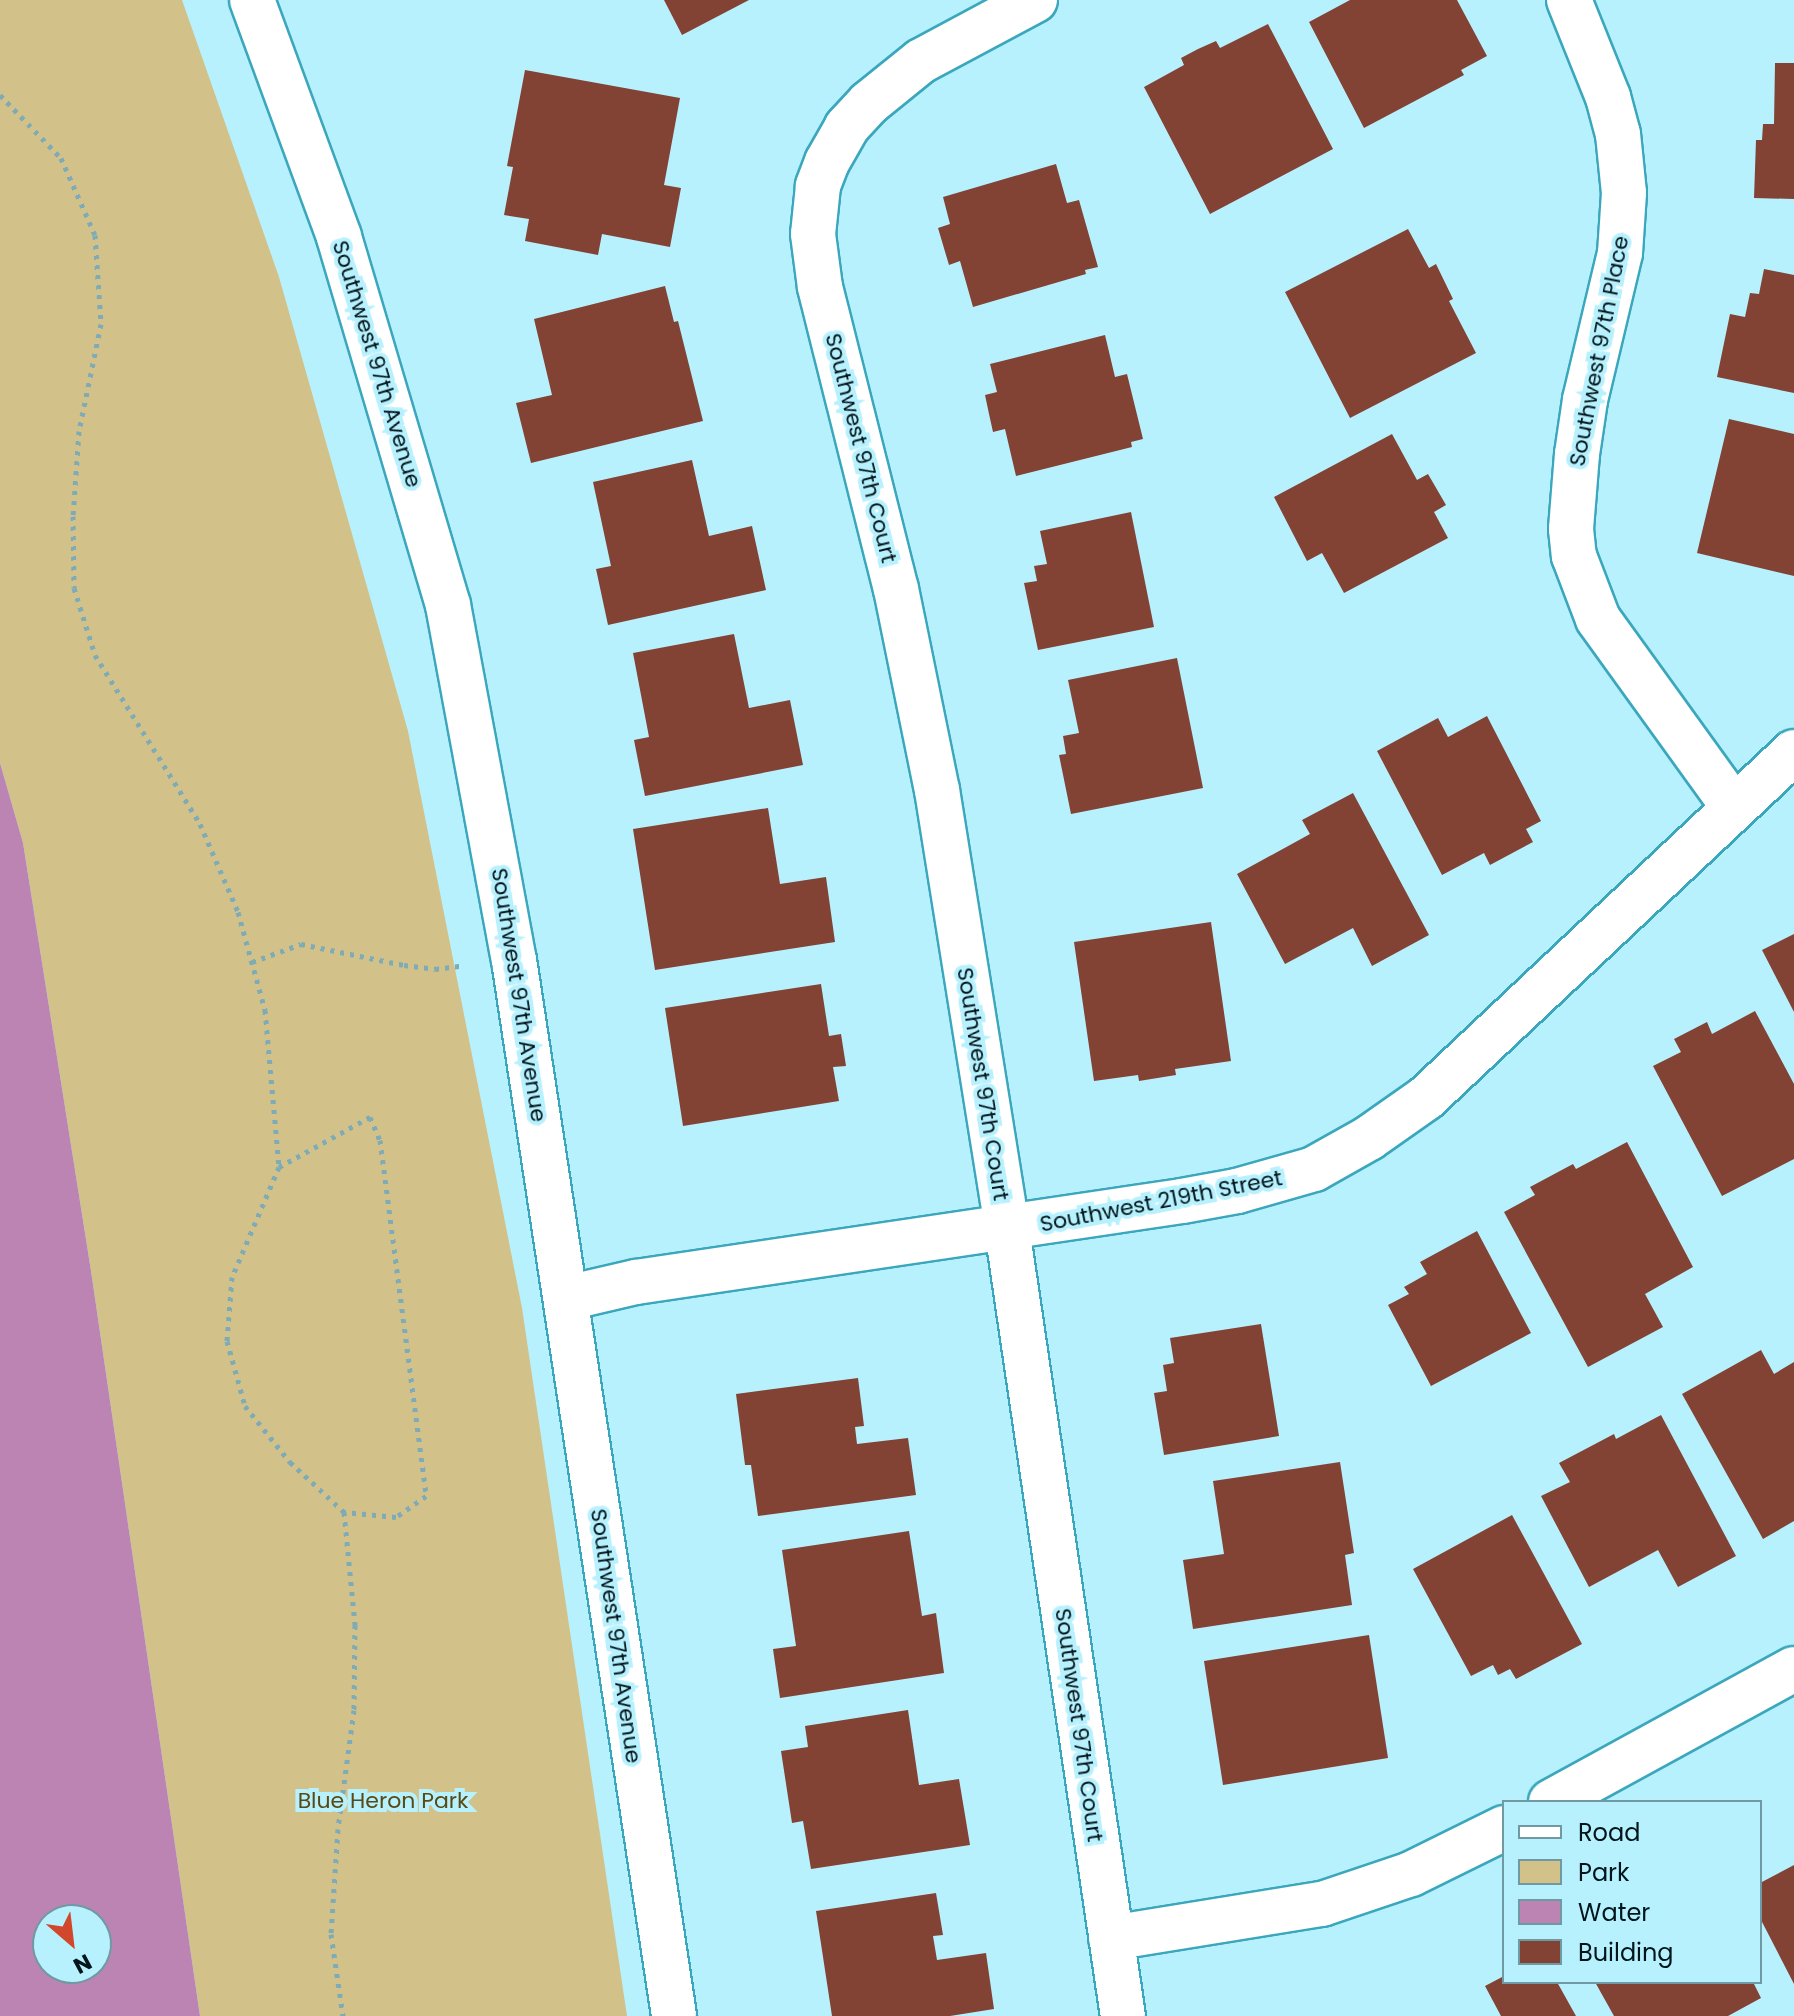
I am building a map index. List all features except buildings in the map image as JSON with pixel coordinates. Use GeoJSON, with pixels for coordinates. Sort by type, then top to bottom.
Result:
{"type":"FeatureCollection","features":[{"type":"Feature","properties":{"kind":"street","name":"Southwest 97th Avenue"},"geometry":{"type":"LineString","coordinates":[[252,0],[339,237],[441,578],[469,704],[514,960],[567,1298],[674,2016]]}},
{"type":"Feature","properties":{"kind":"street","name":"Southwest 97th Court"},"geometry":{"type":"LineString","coordinates":[[1035,0],[921,61],[896,80],[847,127],[827,162],[818,186],[814,210],[815,256],[883,533],[927,733],[1007,1229],[1123,2016]]}},
{"type":"Feature","properties":{"kind":"street","name":"Southwest 97th Place"},"geometry":{"type":"LineString","coordinates":[[1569,0],[1608,97],[1619,144],[1624,193],[1620,253],[1585,400],[1577,454],[1571,529],[1574,556],[1598,619],[1733,806]]}},
{"type":"Feature","properties":{"kind":"street","name":"Southwest 219th Street"},"geometry":{"type":"LineString","coordinates":[[567,1298],[636,1282],[1007,1229],[1237,1191],[1294,1176],[1338,1157],[1426,1098],[1733,806],[1794,752]]}},
{"type":"Feature","properties":{"kind":"street"},"geometry":{"type":"LineString","coordinates":[[1555,1800],[1794,1669]]}},
{"type":"Feature","properties":{"kind":"street"},"geometry":{"type":"LineString","coordinates":[[1111,1938],[1299,1909],[1353,1895],[1411,1874],[1502,1829]]}},
{"type":"Feature","properties":{"kind":"path"},"geometry":{"type":"LineString","coordinates":[[0,95],[61,158],[95,235],[101,324],[79,431],[73,516],[74,588],[95,655],[200,824],[238,912],[265,1010],[279,1167],[232,1277],[227,1341],[245,1406],[290,1462],[344,1512],[396,1517],[426,1496],[380,1140],[370,1117],[279,1167]]}},
{"type":"Feature","properties":{"kind":"path"},"geometry":{"type":"LineString","coordinates":[[252,962],[301,944],[435,969],[514,960]]}},
{"type":"Feature","properties":{"kind":"path"},"geometry":{"type":"LineString","coordinates":[[343,2016],[331,1934],[338,1829],[354,1710],[355,1625],[344,1512]]}},
{"type":"Feature","properties":{"kind":"green space","name":"Blue Heron Park"},"geometry":{"type":"Polygon","coordinates":[[[0,0],[182,0],[279,277],[408,731],[522,1308],[627,2016],[200,2016],[91,1271],[23,843],[0,763],[0,0]]]}},
{"type":"Feature","properties":{"kind":"water"},"geometry":{"type":"Polygon","coordinates":[[[0,763],[23,843],[91,1271],[200,2016],[0,2016],[0,763]]]}}]}
